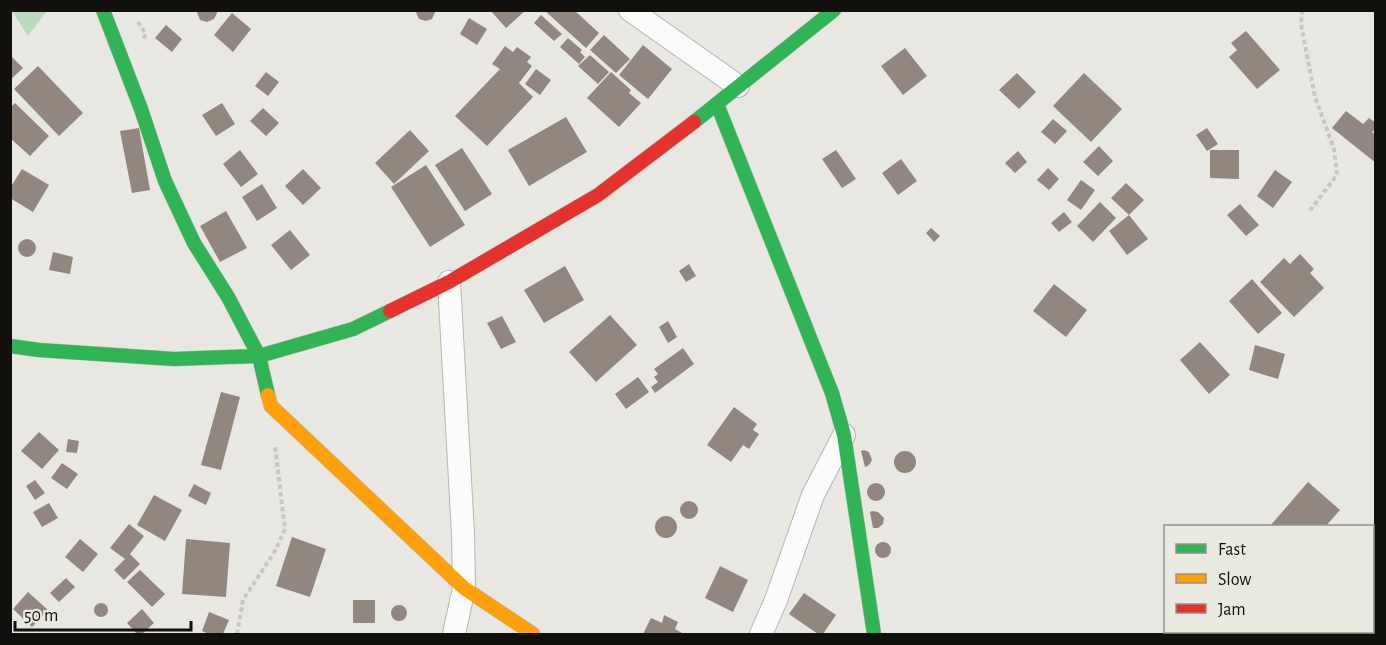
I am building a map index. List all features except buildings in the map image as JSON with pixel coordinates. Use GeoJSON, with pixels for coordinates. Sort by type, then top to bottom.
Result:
{"type":"FeatureCollection","features":[{"type":"Feature","properties":{"kind":"street"},"geometry":{"type":"LineString","coordinates":[[103,10],[141,109],[165,181],[194,243],[228,297],[259,356],[272,406],[464,588],[533,634]]}},
{"type":"Feature","properties":{"kind":"street"},"geometry":{"type":"LineString","coordinates":[[630,10],[738,86]]}},
{"type":"Feature","properties":{"kind":"street"},"geometry":{"type":"LineString","coordinates":[[10,346],[174,359],[259,356],[353,329],[449,282],[598,195],[834,10]]}},
{"type":"Feature","properties":{"kind":"street"},"geometry":{"type":"LineString","coordinates":[[717,104],[832,393],[844,435],[874,634]]}},
{"type":"Feature","properties":{"kind":"street"},"geometry":{"type":"LineString","coordinates":[[449,282],[464,588],[454,634]]}},
{"type":"Feature","properties":{"kind":"street"},"geometry":{"type":"LineString","coordinates":[[761,634],[776,600],[813,495],[844,435]]}},
{"type":"Feature","properties":{"kind":"path"},"geometry":{"type":"LineString","coordinates":[[1302,10],[1301,24],[1315,97],[1334,149],[1337,175],[1308,213]]}},
{"type":"Feature","properties":{"kind":"path"},"geometry":{"type":"LineString","coordinates":[[237,634],[243,600],[275,551],[285,529],[274,444]]}},
{"type":"Feature","properties":{"kind":"green space"},"geometry":{"type":"Polygon","coordinates":[[[12,11],[47,11],[28,36],[12,11]]]}},
{"type":"Feature","properties":{"kind":"traffic: fast"},"geometry":{"type":"LineString","coordinates":[[103,10],[141,109],[165,181],[194,243],[228,297],[259,356],[268,395]]}},
{"type":"Feature","properties":{"kind":"traffic: fast"},"geometry":{"type":"LineString","coordinates":[[694,122],[834,10]]}},
{"type":"Feature","properties":{"kind":"traffic: fast"},"geometry":{"type":"LineString","coordinates":[[717,104],[832,393],[844,435],[874,634]]}},
{"type":"Feature","properties":{"kind":"traffic: fast"},"geometry":{"type":"LineString","coordinates":[[10,346],[174,359],[259,356],[353,329],[390,311]]}},
{"type":"Feature","properties":{"kind":"traffic: slow"},"geometry":{"type":"LineString","coordinates":[[268,395],[271,406],[464,588],[533,634]]}},
{"type":"Feature","properties":{"kind":"traffic: jam"},"geometry":{"type":"LineString","coordinates":[[390,311],[449,282],[598,195],[694,122]]}}]}
